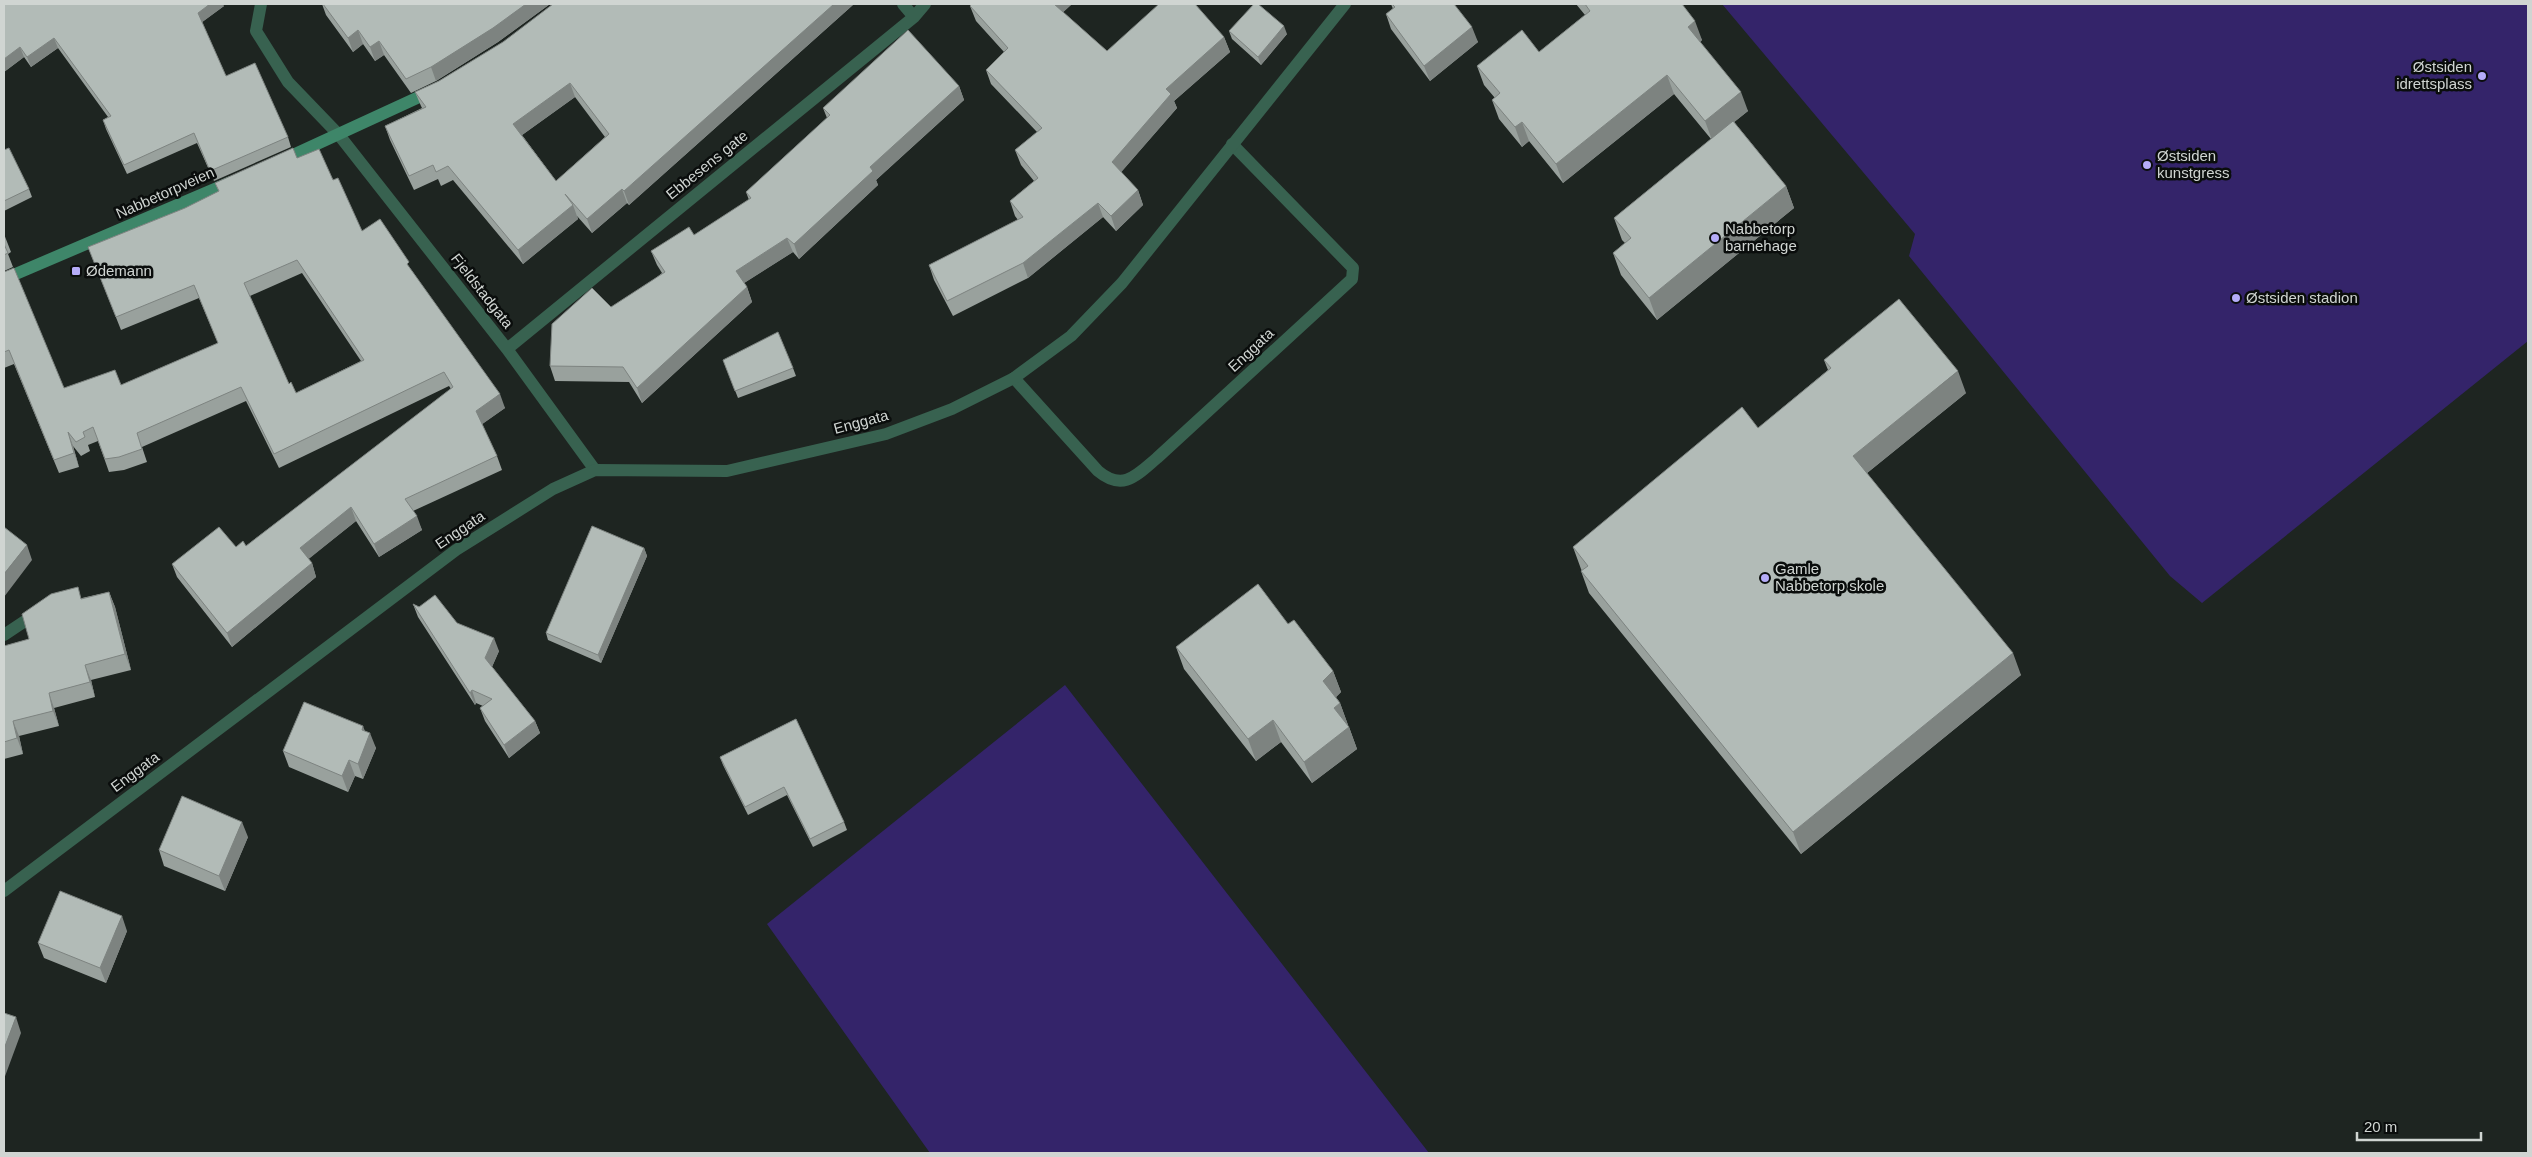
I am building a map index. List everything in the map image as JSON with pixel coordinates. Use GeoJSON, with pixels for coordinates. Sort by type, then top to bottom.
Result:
{"type":"FeatureCollection","features":[{"type":"Feature","properties":{"kind":"main road"},"geometry":{"type":"LineString","coordinates":[[264,168],[440,88]]}},
{"type":"Feature","properties":{"kind":"main road","name":"Nabbetorpveien"},"geometry":{"type":"LineString","coordinates":[[4,279],[246,176]]}},
{"type":"Feature","properties":{"kind":"street"},"geometry":{"type":"LineString","coordinates":[[261,4],[256,31],[288,82],[339,135]]}},
{"type":"Feature","properties":{"kind":"street"},"geometry":{"type":"LineString","coordinates":[[903,4],[914,17]]}},
{"type":"Feature","properties":{"kind":"street","name":"Ebbesens gate"},"geometry":{"type":"LineString","coordinates":[[507,349],[914,17],[925,4]]}},
{"type":"Feature","properties":{"kind":"street","name":"Enggata"},"geometry":{"type":"LineString","coordinates":[[4,891],[456,550],[552,489],[595,470],[727,471],[886,434],[952,409],[1014,378],[1071,336],[1122,283],[1345,4]]}},
{"type":"Feature","properties":{"kind":"street","name":"Fjeldstadgata"},"geometry":{"type":"LineString","coordinates":[[339,135],[507,349],[595,470]]}},
{"type":"Feature","properties":{"kind":"street","name":"Enggata"},"geometry":{"type":"LineString","coordinates":[[1014,378],[1106,478],[1123,482],[1139,474],[1352,279],[1353,268],[1232,144]]}},
{"type":"Feature","properties":{"kind":"street"},"geometry":{"type":"LineString","coordinates":[[4,635],[45,608]]}},
{"type":"Feature","properties":{"kind":"shaded area","name":"Østsiden kunstgress"},"geometry":{"type":"Polygon","coordinates":[[[1722,4],[2528,4],[2528,341],[2202,603],[2170,576],[1909,256],[1915,234],[1722,4]]]}},
{"type":"Feature","properties":{"kind":"shaded area"},"geometry":{"type":"Polygon","coordinates":[[[1065,685],[1429,1153],[930,1153],[767,924],[1065,685]]]}},
{"type":"Feature","properties":{"kind":"building"},"geometry":{"type":"Polygon","coordinates":[[[4,4],[210,4],[198,13],[226,76],[255,63],[288,137],[210,171],[194,133],[124,165],[103,120],[111,116],[54,38],[27,57],[20,47],[4,59],[4,4]]]}},
{"type":"Feature","properties":{"kind":"building"},"geometry":{"type":"Polygon","coordinates":[[[323,4],[526,4],[493,28],[431,67],[406,79],[379,41],[370,47],[358,30],[348,38],[323,4]]]}},
{"type":"Feature","properties":{"kind":"building"},"geometry":{"type":"Polygon","coordinates":[[[553,4],[834,4],[624,191],[622,189],[587,219],[565,194],[573,205],[518,250],[448,166],[436,172],[433,165],[409,176],[385,126],[426,107],[415,92],[439,81],[503,42],[553,4]],[[570,83],[513,124],[556,181],[609,134],[570,83]]]}},
{"type":"Feature","properties":{"kind":"building"},"geometry":{"type":"Polygon","coordinates":[[[972,4],[1054,4],[1107,51],[1159,4],[1195,4],[1224,37],[1166,89],[1171,94],[1112,162],[1138,190],[1111,216],[1098,203],[1023,263],[947,301],[929,265],[1023,217],[1010,201],[1038,178],[1015,150],[1042,128],[986,70],[1008,48],[970,6],[972,4]]]}},
{"type":"Feature","properties":{"kind":"building"},"geometry":{"type":"Polygon","coordinates":[[[1254,4],[1258,4],[1284,26],[1258,57],[1229,31],[1254,4]]]}},
{"type":"Feature","properties":{"kind":"building"},"geometry":{"type":"Polygon","coordinates":[[[1392,4],[1454,4],[1472,27],[1424,66],[1386,14],[1395,7],[1392,4]]]}},
{"type":"Feature","properties":{"kind":"building"},"geometry":{"type":"Polygon","coordinates":[[[1585,4],[1682,4],[1695,21],[1688,27],[1741,92],[1705,121],[1667,75],[1556,164],[1522,122],[1515,127],[1492,100],[1500,93],[1477,66],[1522,30],[1539,52],[1590,11],[1585,4]]]}},
{"type":"Feature","properties":{"kind":"building"},"geometry":{"type":"Polygon","coordinates":[[[908,30],[959,86],[870,167],[873,171],[794,244],[787,238],[736,271],[747,287],[637,388],[623,367],[550,366],[552,324],[592,288],[611,307],[665,272],[651,251],[689,227],[694,235],[751,198],[746,192],[830,115],[823,108],[908,30]]]}},
{"type":"Feature","properties":{"kind":"building"},"geometry":{"type":"Polygon","coordinates":[[[1733,121],[1786,186],[1649,298],[1613,253],[1631,238],[1614,218],[1733,121]]]}},
{"type":"Feature","properties":{"kind":"building"},"geometry":{"type":"Polygon","coordinates":[[[9,148],[29,189],[4,201],[4,150],[9,148]]]}},
{"type":"Feature","properties":{"kind":"building"},"geometry":{"type":"Polygon","coordinates":[[[293,148],[297,158],[319,149],[333,180],[338,178],[362,231],[380,219],[409,262],[407,264],[500,394],[476,411],[497,456],[405,499],[417,516],[374,544],[351,507],[300,548],[312,563],[227,633],[172,564],[219,527],[236,547],[243,541],[246,546],[453,387],[444,372],[274,454],[241,387],[137,433],[142,449],[119,457],[105,459],[93,427],[83,432],[85,437],[76,442],[68,432],[74,453],[54,460],[9,350],[4,352],[4,272],[14,268],[64,388],[115,370],[121,385],[218,343],[194,285],[116,317],[88,247],[185,208],[219,191],[215,183],[293,148]],[[297,260],[244,283],[289,384],[291,382],[296,393],[364,360],[297,260]]]}},
{"type":"Feature","properties":{"kind":"building"},"geometry":{"type":"Polygon","coordinates":[[[4,244],[8,253],[4,255],[4,244]]]}},
{"type":"Feature","properties":{"kind":"building","name":"Gamle Nabbetorp skole"},"geometry":{"type":"Polygon","coordinates":[[[1899,299],[1958,371],[1853,456],[2013,653],[1793,832],[1581,571],[1588,566],[1573,547],[1742,407],[1758,428],[1831,368],[1824,360],[1899,299]]]}},
{"type":"Feature","properties":{"kind":"building"},"geometry":{"type":"Polygon","coordinates":[[[778,332],[793,368],[735,391],[723,360],[778,332]]]}},
{"type":"Feature","properties":{"kind":"building"},"geometry":{"type":"Polygon","coordinates":[[[592,526],[644,548],[598,655],[546,633],[592,526]]]}},
{"type":"Feature","properties":{"kind":"building"},"geometry":{"type":"Polygon","coordinates":[[[4,527],[27,545],[4,574],[4,527]]]}},
{"type":"Feature","properties":{"kind":"building"},"geometry":{"type":"Polygon","coordinates":[[[1258,584],[1288,624],[1294,620],[1333,671],[1323,681],[1340,703],[1334,708],[1349,727],[1304,762],[1273,720],[1248,739],[1176,647],[1258,584]]]}},
{"type":"Feature","properties":{"kind":"building"},"geometry":{"type":"Polygon","coordinates":[[[78,587],[81,599],[109,592],[125,654],[85,665],[90,682],[49,693],[53,711],[13,721],[17,738],[4,742],[4,646],[29,639],[22,614],[51,594],[78,587]]]}},
{"type":"Feature","properties":{"kind":"building"},"geometry":{"type":"Polygon","coordinates":[[[435,595],[457,623],[494,638],[485,658],[535,721],[504,745],[480,708],[492,699],[472,690],[470,693],[413,604],[419,607],[435,595]]]}},
{"type":"Feature","properties":{"kind":"building"},"geometry":{"type":"Polygon","coordinates":[[[304,702],[363,726],[362,730],[370,733],[358,764],[349,760],[342,776],[283,751],[304,702]]]}},
{"type":"Feature","properties":{"kind":"building"},"geometry":{"type":"Polygon","coordinates":[[[796,719],[844,822],[810,839],[784,787],[745,807],[720,757],[796,719]]]}},
{"type":"Feature","properties":{"kind":"building"},"geometry":{"type":"Polygon","coordinates":[[[182,796],[242,822],[219,876],[159,850],[182,796]]]}},
{"type":"Feature","properties":{"kind":"building"},"geometry":{"type":"Polygon","coordinates":[[[60,891],[122,916],[100,968],[38,943],[60,891]]]}},
{"type":"Feature","properties":{"kind":"building"},"geometry":{"type":"Polygon","coordinates":[[[4,1013],[16,1017],[4,1049],[4,1013]]]}},
{"type":"Feature","properties":{"kind":"place","name":"Østsiden idrettsplass"},"geometry":{"type":"Point","coordinates":[2482,76]}},
{"type":"Feature","properties":{"kind":"place","name":"Østsiden kunstgress"},"geometry":{"type":"Point","coordinates":[2147,165]}},
{"type":"Feature","properties":{"kind":"place","name":"Nabbetorp barnehage"},"geometry":{"type":"Point","coordinates":[1715,238]}},
{"type":"Feature","properties":{"kind":"place","name":"Ødemann"},"geometry":{"type":"Point","coordinates":[76,271]}},
{"type":"Feature","properties":{"kind":"place","name":"Østsiden stadion"},"geometry":{"type":"Point","coordinates":[2236,298]}},
{"type":"Feature","properties":{"kind":"place","name":"Gamle Nabbetorp skole"},"geometry":{"type":"Point","coordinates":[1765,578]}}]}
